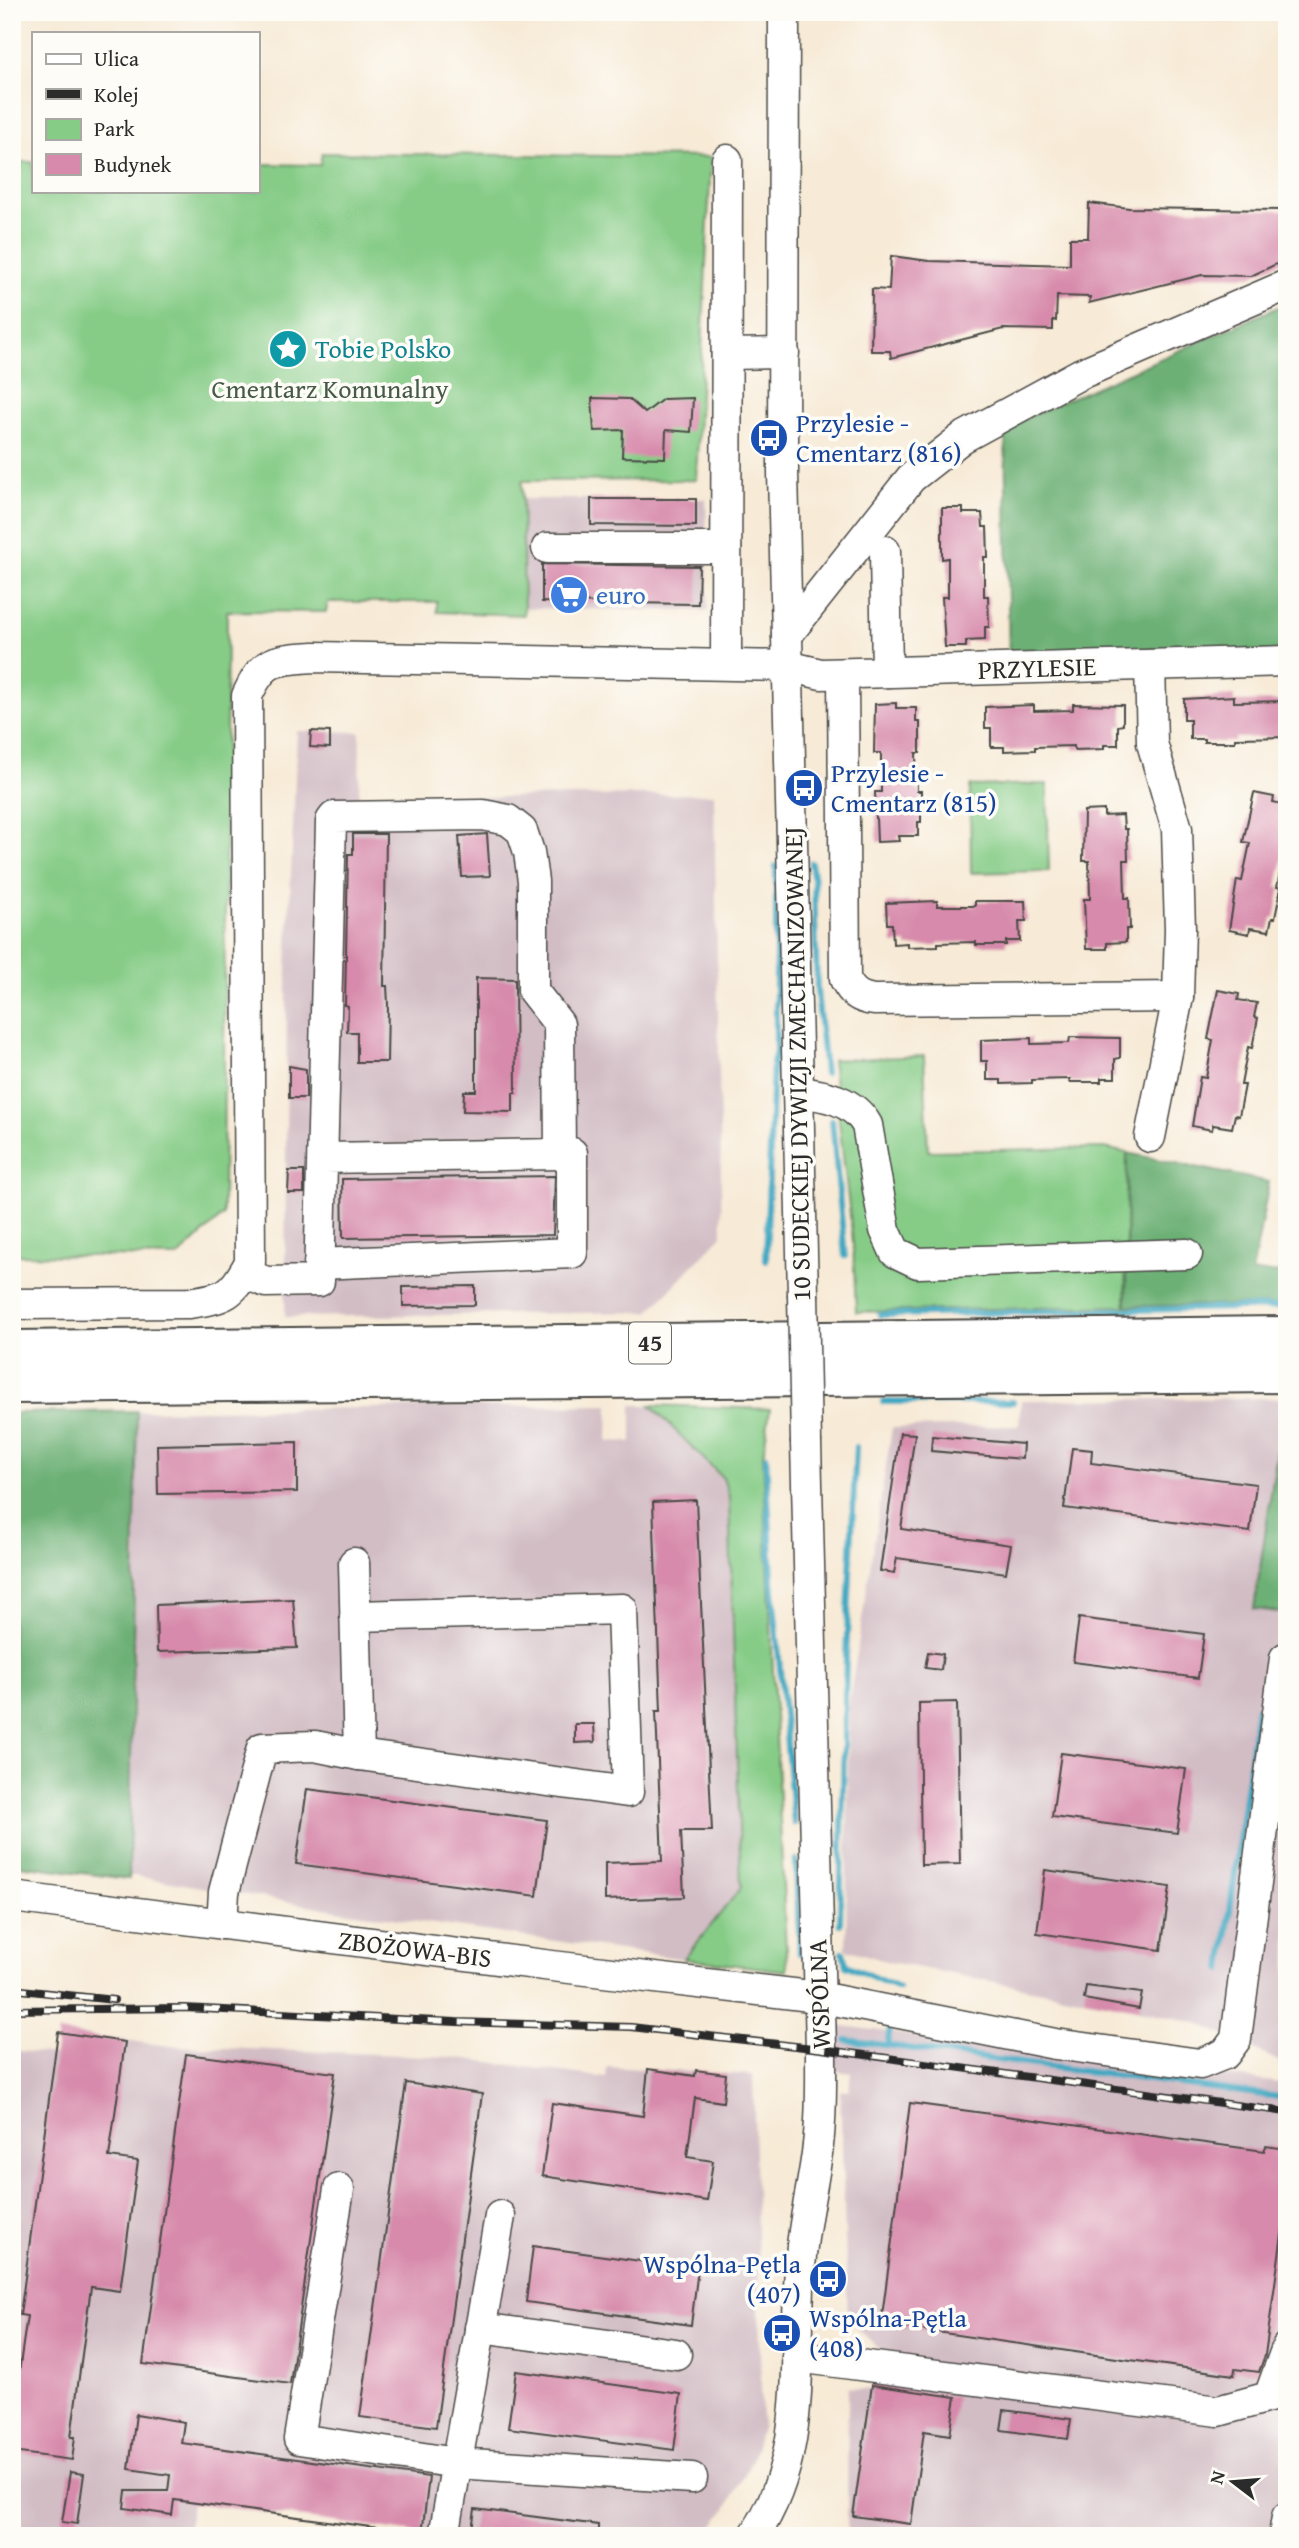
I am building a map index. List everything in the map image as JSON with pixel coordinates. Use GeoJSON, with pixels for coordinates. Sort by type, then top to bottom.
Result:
{"type":"FeatureCollection","features":[{"type":"Feature","properties":{"kind":"main road","name":"45"},"geometry":{"type":"LineString","coordinates":[[12,1350],[1287,1336]]}},
{"type":"Feature","properties":{"kind":"main road","name":"45"},"geometry":{"type":"LineString","coordinates":[[12,1384],[1287,1373]]}},
{"type":"Feature","properties":{"kind":"street","name":"10 SUDECKIEJ DYWIZJI ZMECHANIZOWANEJ"},"geometry":{"type":"LineString","coordinates":[[784,12],[787,635],[806,1443]]}},
{"type":"Feature","properties":{"kind":"street"},"geometry":{"type":"LineString","coordinates":[[726,664],[727,160]]}},
{"type":"Feature","properties":{"kind":"street"},"geometry":{"type":"LineString","coordinates":[[787,635],[911,478],[962,438],[1080,374],[1287,285]]}},
{"type":"Feature","properties":{"kind":"street"},"geometry":{"type":"LineString","coordinates":[[727,354],[784,353]]}},
{"type":"Feature","properties":{"kind":"street"},"geometry":{"type":"LineString","coordinates":[[547,548],[726,548]]}},
{"type":"Feature","properties":{"kind":"street"},"geometry":{"type":"LineString","coordinates":[[885,551],[887,673]]}},
{"type":"Feature","properties":{"kind":"street","name":"PRZYLESIE"},"geometry":{"type":"LineString","coordinates":[[244,1273],[250,1262],[247,696],[257,674],[277,659],[314,657],[726,664],[789,666],[821,674],[1287,661]]}},
{"type":"Feature","properties":{"kind":"street"},"geometry":{"type":"LineString","coordinates":[[1150,665],[1152,743],[1177,829],[1180,929],[1178,997],[1150,1137]]}},
{"type":"Feature","properties":{"kind":"street"},"geometry":{"type":"LineString","coordinates":[[843,674],[845,979],[857,996],[874,1000],[1178,997]]}},
{"type":"Feature","properties":{"kind":"street"},"geometry":{"type":"LineString","coordinates":[[12,1304],[189,1303],[217,1298],[232,1291],[244,1273],[266,1282],[319,1281],[331,821],[334,817],[483,815],[508,820],[522,831],[529,852],[533,881],[533,990],[559,1024],[561,1154]]}},
{"type":"Feature","properties":{"kind":"street"},"geometry":{"type":"LineString","coordinates":[[798,1092],[818,1094],[860,1112],[867,1125],[885,1230],[895,1252],[918,1263],[1187,1254]]}},
{"type":"Feature","properties":{"kind":"street"},"geometry":{"type":"LineString","coordinates":[[319,1264],[572,1253],[572,1153],[324,1158]]}},
{"type":"Feature","properties":{"kind":"street","name":"WSPÓLNA"},"geometry":{"type":"LineString","coordinates":[[756,2535],[774,2501],[794,2430],[802,2241],[820,2121],[806,1443]]}},
{"type":"Feature","properties":{"kind":"street"},"geometry":{"type":"LineString","coordinates":[[354,1563],[359,1755]]}},
{"type":"Feature","properties":{"kind":"street"},"geometry":{"type":"LineString","coordinates":[[222,1924],[224,1892],[262,1748],[315,1746],[359,1755],[628,1792],[622,1609],[355,1616]]}},
{"type":"Feature","properties":{"kind":"street","name":"ZBOŻOWA-BIS"},"geometry":{"type":"LineString","coordinates":[[12,1897],[819,1997],[1055,2044],[1200,2064],[1225,2054],[1236,2039],[1285,1658]]}},
{"type":"Feature","properties":{"kind":"street"},"geometry":{"type":"LineString","coordinates":[[340,2189],[299,2439],[456,2463],[692,2478]]}},
{"type":"Feature","properties":{"kind":"street"},"geometry":{"type":"LineString","coordinates":[[444,2536],[500,2216]]}},
{"type":"Feature","properties":{"kind":"street"},"geometry":{"type":"LineString","coordinates":[[480,2328],[676,2354]]}},
{"type":"Feature","properties":{"kind":"street"},"geometry":{"type":"LineString","coordinates":[[797,2357],[1218,2411],[1269,2397],[1287,2347]]}},
{"type":"Feature","properties":{"kind":"street"},"geometry":{"type":"LineString","coordinates":[[1284,2536],[1287,2517]]}},
{"type":"Feature","properties":{"kind":"shaded area"},"geometry":{"type":"Polygon","coordinates":[[[521,499],[706,499],[708,611],[524,608],[521,499]]]}},
{"type":"Feature","properties":{"kind":"shaded area"},"geometry":{"type":"Polygon","coordinates":[[[297,731],[360,732],[359,799],[714,794],[722,1235],[649,1312],[285,1317],[287,969],[297,731]]]}},
{"type":"Feature","properties":{"kind":"shaded area"},"geometry":{"type":"Polygon","coordinates":[[[1285,1398],[1254,1609],[1287,1613],[1287,2536],[847,2536],[848,2387],[871,2390],[872,2381],[886,2355],[848,2320],[840,2091],[849,2090],[851,2073],[821,2069],[819,2023],[1281,2083],[1280,2062],[1198,2023],[889,1962],[846,1949],[849,1703],[892,1428],[1019,1426],[1021,1400],[1285,1398]]]}},
{"type":"Feature","properties":{"kind":"shaded area"},"geometry":{"type":"Polygon","coordinates":[[[609,1405],[608,1441],[632,1442],[632,1405],[650,1405],[723,1478],[729,1497],[741,1888],[684,1959],[349,1912],[129,1875],[137,1411],[609,1405]]]}},
{"type":"Feature","properties":{"kind":"shaded area"},"geometry":{"type":"Polygon","coordinates":[[[58,2032],[169,2046],[452,2057],[606,2078],[607,2067],[753,2075],[762,2425],[752,2460],[725,2511],[705,2536],[437,2536],[192,2503],[187,2536],[12,2536],[12,2050],[55,2055],[58,2032]]]}},
{"type":"Feature","properties":{"kind":"green space","name":"Cmentarz Komunalny"},"geometry":{"type":"Polygon","coordinates":[[[322,153],[711,157],[696,480],[522,481],[524,615],[437,612],[437,602],[328,602],[326,612],[227,611],[223,1215],[178,1257],[12,1255],[12,162],[32,162],[32,192],[259,192],[259,164],[320,165],[322,153]]]}},
{"type":"Feature","properties":{"kind":"green space"},"geometry":{"type":"Polygon","coordinates":[[[1287,303],[1287,661],[1009,669],[1005,427],[1287,303]]]}},
{"type":"Feature","properties":{"kind":"green space"},"geometry":{"type":"Polygon","coordinates":[[[1047,784],[1049,871],[971,873],[970,786],[1047,784]]]}},
{"type":"Feature","properties":{"kind":"green space"},"geometry":{"type":"Polygon","coordinates":[[[924,1056],[928,1151],[1105,1148],[1127,1153],[1125,1306],[856,1312],[853,1242],[832,1060],[924,1056]]]}},
{"type":"Feature","properties":{"kind":"green space"},"geometry":{"type":"Polygon","coordinates":[[[1127,1153],[1269,1182],[1252,1273],[1287,1272],[1287,1305],[1126,1306],[1127,1153]]]}},
{"type":"Feature","properties":{"kind":"green space"},"geometry":{"type":"Polygon","coordinates":[[[1287,1398],[1287,1613],[1254,1609],[1287,1398]]]}},
{"type":"Feature","properties":{"kind":"green space"},"geometry":{"type":"Polygon","coordinates":[[[650,1405],[770,1409],[763,1456],[787,1971],[684,1959],[741,1888],[729,1497],[723,1478],[650,1405]]]}},
{"type":"Feature","properties":{"kind":"green space"},"geometry":{"type":"Polygon","coordinates":[[[137,1411],[129,1879],[12,1864],[12,1413],[137,1411]]]}},
{"type":"Feature","properties":{"kind":"building"},"geometry":{"type":"Polygon","coordinates":[[[1089,203],[1129,208],[1285,210],[1287,259],[1251,276],[1202,275],[1089,303],[1090,297],[1057,296],[1053,330],[1003,329],[891,358],[890,351],[871,351],[872,289],[889,290],[891,256],[929,261],[1070,265],[1070,238],[1088,238],[1089,203]]]}},
{"type":"Feature","properties":{"kind":"building"},"geometry":{"type":"Polygon","coordinates":[[[592,398],[629,399],[645,413],[663,399],[693,398],[691,432],[666,430],[665,458],[622,457],[623,430],[594,431],[592,398]]]}},
{"type":"Feature","properties":{"kind":"building"},"geometry":{"type":"Polygon","coordinates":[[[591,499],[696,499],[696,526],[591,525],[591,499]]]}},
{"type":"Feature","properties":{"kind":"building"},"geometry":{"type":"Polygon","coordinates":[[[942,508],[963,508],[963,513],[982,513],[983,527],[987,527],[988,557],[984,557],[984,596],[988,596],[989,627],[985,627],[985,640],[966,641],[966,647],[945,647],[942,597],[948,597],[948,558],[942,559],[942,508]]]}},
{"type":"Feature","properties":{"kind":"building"},"geometry":{"type":"Polygon","coordinates":[[[542,564],[699,566],[698,604],[542,602],[542,564]]]}},
{"type":"Feature","properties":{"kind":"building"},"geometry":{"type":"Polygon","coordinates":[[[1234,696],[1234,702],[1287,701],[1287,737],[1235,738],[1235,742],[1190,739],[1190,720],[1184,720],[1184,699],[1234,696]]]}},
{"type":"Feature","properties":{"kind":"building"},"geometry":{"type":"Polygon","coordinates":[[[896,703],[896,708],[916,708],[916,722],[920,722],[920,753],[916,753],[917,791],[921,791],[921,822],[918,822],[918,836],[898,836],[899,841],[877,842],[875,792],[881,792],[881,753],[874,753],[875,704],[896,703]]]}},
{"type":"Feature","properties":{"kind":"building"},"geometry":{"type":"Polygon","coordinates":[[[1073,704],[1123,705],[1123,725],[1118,726],[1118,745],[1104,745],[1104,749],[1074,750],[1074,746],[1004,751],[1004,747],[991,747],[991,728],[985,728],[985,707],[1034,705],[1034,711],[1073,710],[1073,704]]]}},
{"type":"Feature","properties":{"kind":"building"},"geometry":{"type":"Polygon","coordinates":[[[311,731],[330,732],[330,748],[310,747],[311,731]]]}},
{"type":"Feature","properties":{"kind":"building"},"geometry":{"type":"Polygon","coordinates":[[[1254,793],[1274,797],[1273,802],[1287,805],[1287,850],[1285,849],[1277,887],[1281,888],[1275,918],[1272,918],[1269,931],[1250,928],[1249,934],[1229,930],[1237,880],[1242,881],[1250,843],[1243,842],[1254,793]]]}},
{"type":"Feature","properties":{"kind":"building"},"geometry":{"type":"Polygon","coordinates":[[[1104,810],[1104,816],[1123,815],[1124,829],[1127,829],[1128,860],[1124,860],[1125,898],[1129,898],[1130,929],[1126,929],[1126,942],[1107,943],[1107,949],[1086,949],[1084,899],[1090,899],[1089,861],[1083,861],[1084,811],[1104,810]]]}},
{"type":"Feature","properties":{"kind":"building"},"geometry":{"type":"Polygon","coordinates":[[[353,834],[386,834],[384,986],[387,986],[388,1004],[387,1062],[357,1062],[357,1032],[347,1032],[348,1006],[345,1005],[348,854],[353,854],[353,834]]]}},
{"type":"Feature","properties":{"kind":"building"},"geometry":{"type":"Polygon","coordinates":[[[487,834],[490,876],[462,877],[459,836],[487,834]]]}},
{"type":"Feature","properties":{"kind":"building"},"geometry":{"type":"Polygon","coordinates":[[[937,901],[937,906],[975,906],[975,901],[1025,901],[1026,921],[1019,921],[1020,941],[1006,941],[1006,945],[976,945],[976,942],[907,947],[907,943],[893,944],[892,924],[887,924],[886,903],[937,901]]]}},
{"type":"Feature","properties":{"kind":"building"},"geometry":{"type":"Polygon","coordinates":[[[476,978],[515,979],[516,1093],[513,1093],[513,1112],[463,1111],[464,1091],[476,1091],[476,978]]]}},
{"type":"Feature","properties":{"kind":"building"},"geometry":{"type":"Polygon","coordinates":[[[1218,990],[1239,994],[1238,1000],[1257,1003],[1254,1017],[1258,1018],[1252,1048],[1248,1047],[1239,1116],[1235,1115],[1232,1128],[1213,1125],[1212,1130],[1192,1126],[1200,1077],[1206,1078],[1213,1040],[1208,1039],[1218,990]]]}},
{"type":"Feature","properties":{"kind":"building"},"geometry":{"type":"Polygon","coordinates":[[[1070,1037],[1120,1038],[1120,1058],[1115,1059],[1115,1078],[1101,1078],[1101,1082],[1070,1082],[1070,1079],[1001,1084],[1001,1080],[987,1080],[987,1061],[981,1061],[981,1040],[1031,1038],[1031,1044],[1069,1043],[1070,1037]]]}},
{"type":"Feature","properties":{"kind":"building"},"geometry":{"type":"Polygon","coordinates":[[[289,1066],[306,1069],[306,1098],[289,1098],[289,1066]]]}},
{"type":"Feature","properties":{"kind":"building"},"geometry":{"type":"Polygon","coordinates":[[[289,1171],[304,1171],[304,1193],[288,1193],[289,1171]]]}},
{"type":"Feature","properties":{"kind":"building"},"geometry":{"type":"Polygon","coordinates":[[[555,1176],[553,1235],[343,1238],[342,1179],[555,1176]]]}},
{"type":"Feature","properties":{"kind":"building"},"geometry":{"type":"Polygon","coordinates":[[[475,1286],[475,1305],[403,1306],[403,1287],[475,1286]]]}},
{"type":"Feature","properties":{"kind":"building"},"geometry":{"type":"Polygon","coordinates":[[[900,1433],[915,1434],[901,1529],[1011,1545],[1006,1573],[897,1558],[894,1573],[880,1571],[900,1433]]]}},
{"type":"Feature","properties":{"kind":"building"},"geometry":{"type":"Polygon","coordinates":[[[932,1436],[1023,1444],[1022,1459],[931,1451],[932,1436]]]}},
{"type":"Feature","properties":{"kind":"building"},"geometry":{"type":"Polygon","coordinates":[[[297,1442],[297,1492],[158,1494],[157,1445],[297,1442]]]}},
{"type":"Feature","properties":{"kind":"building"},"geometry":{"type":"Polygon","coordinates":[[[1072,1448],[1092,1450],[1091,1463],[1256,1484],[1250,1532],[1064,1508],[1072,1448]]]}},
{"type":"Feature","properties":{"kind":"building"},"geometry":{"type":"Polygon","coordinates":[[[696,1500],[712,1831],[681,1831],[684,1897],[605,1900],[605,1863],[662,1861],[656,1711],[661,1711],[653,1502],[696,1500]]]}},
{"type":"Feature","properties":{"kind":"building"},"geometry":{"type":"Polygon","coordinates":[[[293,1599],[297,1648],[157,1652],[156,1605],[293,1599]]]}},
{"type":"Feature","properties":{"kind":"building"},"geometry":{"type":"Polygon","coordinates":[[[1079,1618],[1204,1634],[1198,1678],[1073,1662],[1079,1618]]]}},
{"type":"Feature","properties":{"kind":"building"},"geometry":{"type":"Polygon","coordinates":[[[928,1652],[943,1654],[941,1670],[925,1668],[928,1652]]]}},
{"type":"Feature","properties":{"kind":"building"},"geometry":{"type":"Polygon","coordinates":[[[957,1702],[960,1864],[921,1865],[919,1703],[957,1702]]]}},
{"type":"Feature","properties":{"kind":"building"},"geometry":{"type":"Polygon","coordinates":[[[575,1724],[594,1724],[595,1742],[575,1743],[575,1724]]]}},
{"type":"Feature","properties":{"kind":"building"},"geometry":{"type":"Polygon","coordinates":[[[1061,1753],[1186,1769],[1177,1833],[1052,1817],[1061,1753]]]}},
{"type":"Feature","properties":{"kind":"building"},"geometry":{"type":"Polygon","coordinates":[[[307,1789],[547,1820],[537,1896],[296,1864],[307,1789]]]}},
{"type":"Feature","properties":{"kind":"building"},"geometry":{"type":"Polygon","coordinates":[[[1045,1870],[1170,1887],[1161,1950],[1037,1933],[1045,1870]]]}},
{"type":"Feature","properties":{"kind":"building"},"geometry":{"type":"Polygon","coordinates":[[[1086,1986],[1142,1993],[1139,2009],[1084,1999],[1086,1986]]]}},
{"type":"Feature","properties":{"kind":"building"},"geometry":{"type":"Polygon","coordinates":[[[58,2032],[125,2042],[109,2157],[138,2161],[120,2291],[91,2287],[71,2437],[75,2437],[72,2460],[12,2452],[12,2421],[27,2316],[20,2315],[58,2032]]]}},
{"type":"Feature","properties":{"kind":"building"},"geometry":{"type":"Polygon","coordinates":[[[186,2054],[335,2073],[290,2384],[143,2364],[186,2054]]]}},
{"type":"Feature","properties":{"kind":"building"},"geometry":{"type":"Polygon","coordinates":[[[648,2069],[695,2076],[696,2070],[726,2074],[723,2102],[695,2098],[687,2157],[713,2161],[707,2201],[542,2176],[552,2103],[643,2116],[648,2069]]]}},
{"type":"Feature","properties":{"kind":"building"},"geometry":{"type":"Polygon","coordinates":[[[406,2083],[482,2094],[436,2427],[360,2417],[406,2083]]]}},
{"type":"Feature","properties":{"kind":"building"},"geometry":{"type":"Polygon","coordinates":[[[910,2103],[1264,2151],[1266,2146],[1287,2149],[1287,2199],[1265,2355],[1259,2372],[1235,2369],[1234,2375],[881,2324],[910,2103]]]}},
{"type":"Feature","properties":{"kind":"building"},"geometry":{"type":"Polygon","coordinates":[[[533,2246],[698,2269],[691,2325],[526,2302],[533,2246]]]}},
{"type":"Feature","properties":{"kind":"building"},"geometry":{"type":"Polygon","coordinates":[[[516,2371],[681,2394],[674,2450],[508,2428],[516,2371]]]}},
{"type":"Feature","properties":{"kind":"building"},"geometry":{"type":"Polygon","coordinates":[[[872,2385],[956,2397],[950,2435],[924,2431],[911,2524],[853,2516],[872,2385]]]}},
{"type":"Feature","properties":{"kind":"building"},"geometry":{"type":"Polygon","coordinates":[[[1004,2410],[1071,2419],[1068,2439],[1001,2430],[1004,2410]]]}},
{"type":"Feature","properties":{"kind":"building"},"geometry":{"type":"Polygon","coordinates":[[[136,2414],[184,2422],[181,2443],[429,2477],[422,2534],[174,2500],[172,2515],[124,2508],[126,2491],[168,2491],[170,2475],[129,2469],[136,2414]]]}},
{"type":"Feature","properties":{"kind":"building"},"geometry":{"type":"Polygon","coordinates":[[[70,2472],[84,2474],[77,2524],[62,2522],[70,2472]]]}},
{"type":"Feature","properties":{"kind":"building"},"geometry":{"type":"Polygon","coordinates":[[[475,2509],[598,2525],[598,2536],[471,2536],[475,2509]]]}},
{"type":"Feature","properties":{"kind":"waterway"},"geometry":{"type":"LineString","coordinates":[[811,863],[814,881],[817,990],[825,1073]]}},
{"type":"Feature","properties":{"kind":"waterway"},"geometry":{"type":"LineString","coordinates":[[766,1260],[773,1064],[776,1052],[776,866]]}},
{"type":"Feature","properties":{"kind":"waterway"},"geometry":{"type":"LineString","coordinates":[[832,1120],[845,1256]]}},
{"type":"Feature","properties":{"kind":"waterway"},"geometry":{"type":"LineString","coordinates":[[880,1315],[1287,1307]]}},
{"type":"Feature","properties":{"kind":"waterway"},"geometry":{"type":"LineString","coordinates":[[883,1402],[1013,1402]]}},
{"type":"Feature","properties":{"kind":"waterway"},"geometry":{"type":"LineString","coordinates":[[840,1924],[846,1657],[856,1447]]}},
{"type":"Feature","properties":{"kind":"waterway"},"geometry":{"type":"LineString","coordinates":[[766,1456],[772,1581],[794,1823]]}},
{"type":"Feature","properties":{"kind":"waterway"},"geometry":{"type":"LineString","coordinates":[[1222,1970],[1257,1708]]}},
{"type":"Feature","properties":{"kind":"waterway"},"geometry":{"type":"LineString","coordinates":[[796,1860],[800,1953]]}},
{"type":"Feature","properties":{"kind":"waterway"},"geometry":{"type":"LineString","coordinates":[[843,1952],[846,1965],[898,1988]]}},
{"type":"Feature","properties":{"kind":"waterway"},"geometry":{"type":"LineString","coordinates":[[887,2045],[890,2029]]}},
{"type":"Feature","properties":{"kind":"waterway"},"geometry":{"type":"LineString","coordinates":[[846,2040],[1287,2098]]}},
{"type":"Feature","properties":{"kind":"railway"},"geometry":{"type":"LineString","coordinates":[[12,1989],[114,2000]]}},
{"type":"Feature","properties":{"kind":"railway"},"geometry":{"type":"LineString","coordinates":[[12,2010],[184,2008],[456,2022],[631,2027],[821,2049],[1287,2112]]}},
{"type":"Feature","properties":{"kind":"place","name":"Tobie Polsko"},"geometry":{"type":"Point","coordinates":[288,349]}},
{"type":"Feature","properties":{"kind":"place","name":"Przylesie - Cmentarz (816)"},"geometry":{"type":"Point","coordinates":[769,438]}},
{"type":"Feature","properties":{"kind":"place","name":"euro"},"geometry":{"type":"Point","coordinates":[569,595]}},
{"type":"Feature","properties":{"kind":"place","name":"Przylesie - Cmentarz (815)"},"geometry":{"type":"Point","coordinates":[804,788]}},
{"type":"Feature","properties":{"kind":"place","name":"Wspólna-Pętla (407)"},"geometry":{"type":"Point","coordinates":[828,2279]}},
{"type":"Feature","properties":{"kind":"place","name":"Wspólna-Pętla (408)"},"geometry":{"type":"Point","coordinates":[782,2333]}}]}
